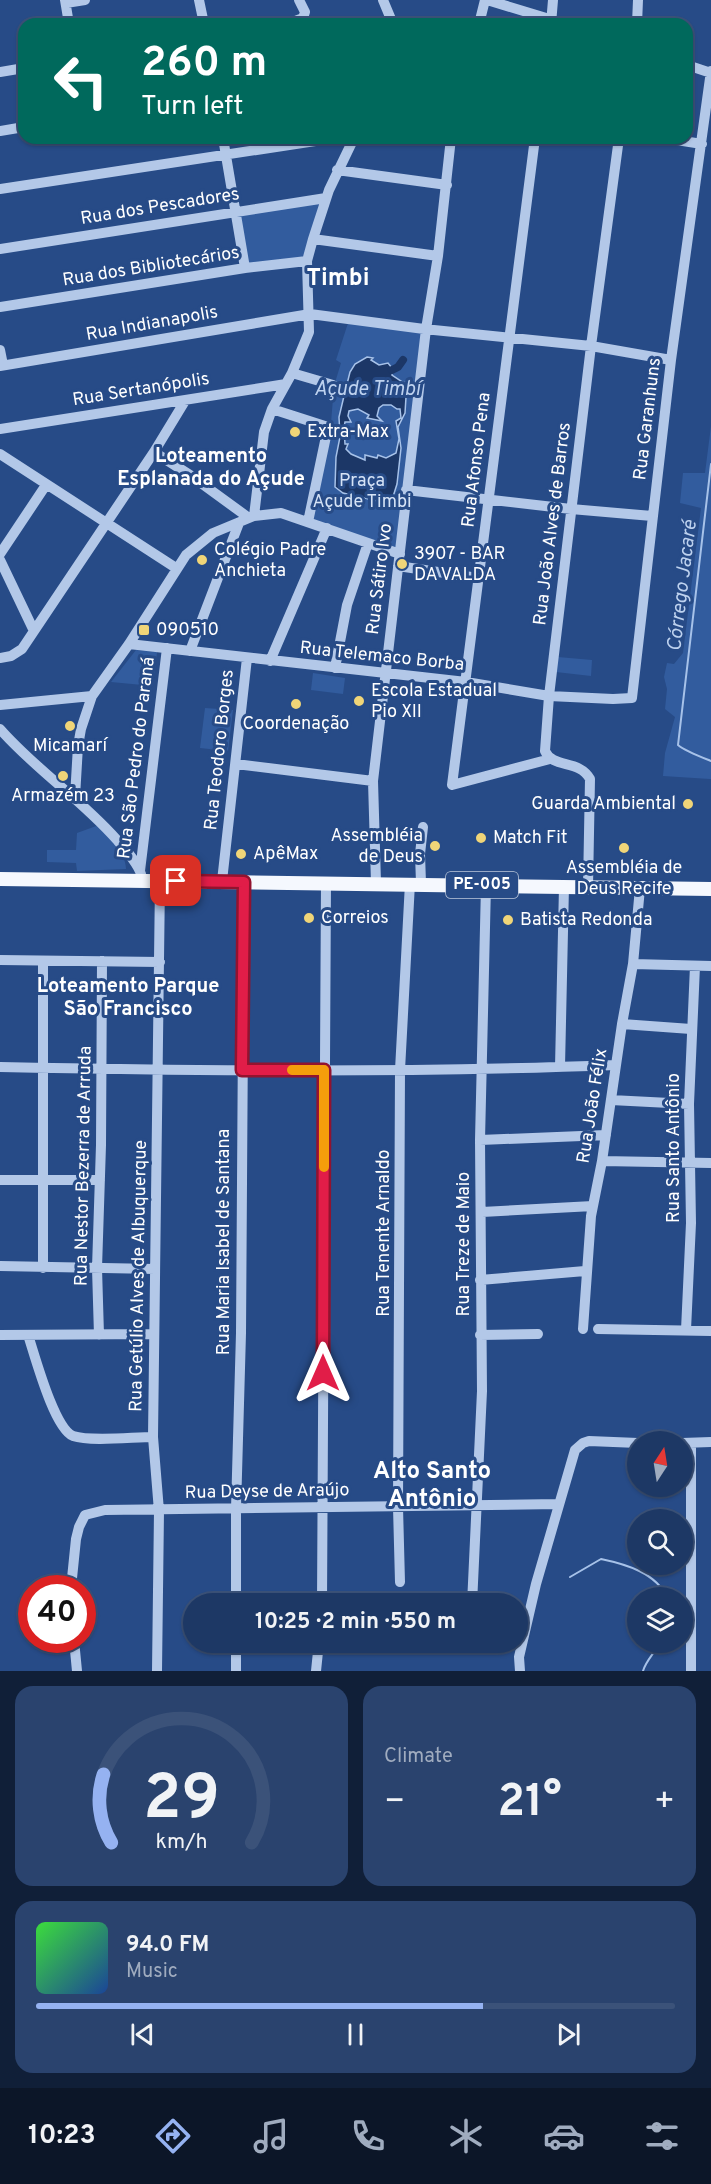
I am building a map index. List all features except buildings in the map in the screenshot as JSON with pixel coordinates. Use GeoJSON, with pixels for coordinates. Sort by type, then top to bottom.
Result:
{"type":"FeatureCollection","features":[{"type":"Feature","properties":{"kind":"main road","name":"PE-005"},"geometry":{"type":"LineString","coordinates":[[0,879],[141,876],[159,881],[711,889]]}},
{"type":"Feature","properties":{"kind":"street"},"geometry":{"type":"LineString","coordinates":[[68,18],[65,2],[85,0]]}},
{"type":"Feature","properties":{"kind":"street"},"geometry":{"type":"LineString","coordinates":[[199,0],[203,18]]}},
{"type":"Feature","properties":{"kind":"street"},"geometry":{"type":"LineString","coordinates":[[299,0],[304,12],[303,18]]}},
{"type":"Feature","properties":{"kind":"street"},"geometry":{"type":"LineString","coordinates":[[383,0],[390,18]]}},
{"type":"Feature","properties":{"kind":"street"},"geometry":{"type":"LineString","coordinates":[[481,18],[486,0],[539,18]]}},
{"type":"Feature","properties":{"kind":"street"},"geometry":{"type":"LineString","coordinates":[[551,18],[553,0]]}},
{"type":"Feature","properties":{"kind":"street"},"geometry":{"type":"LineString","coordinates":[[637,18],[638,0]]}},
{"type":"Feature","properties":{"kind":"street"},"geometry":{"type":"LineString","coordinates":[[693,66],[711,72]]}},
{"type":"Feature","properties":{"kind":"street"},"geometry":{"type":"LineString","coordinates":[[0,72],[18,69]]}},
{"type":"Feature","properties":{"kind":"street","name":"Rua Garanhuns"},"geometry":{"type":"LineString","coordinates":[[632,698],[671,360],[711,72]]}},
{"type":"Feature","properties":{"kind":"street"},"geometry":{"type":"LineString","coordinates":[[0,131],[18,128]]}},
{"type":"Feature","properties":{"kind":"street"},"geometry":{"type":"LineString","coordinates":[[693,143],[702,144]]}},
{"type":"Feature","properties":{"kind":"street"},"geometry":{"type":"LineString","coordinates":[[224,144],[245,268]]}},
{"type":"Feature","properties":{"kind":"street"},"geometry":{"type":"LineString","coordinates":[[0,189],[296,144]]}},
{"type":"Feature","properties":{"kind":"street"},"geometry":{"type":"LineString","coordinates":[[190,651],[247,519],[264,432],[272,409],[292,373],[307,338],[310,314],[307,261],[326,198],[351,144]]}},
{"type":"Feature","properties":{"kind":"street","name":"Rua Sátiro Ivo"},"geometry":{"type":"LineString","coordinates":[[376,883],[373,781],[406,490],[426,329],[438,256],[450,144]]}},
{"type":"Feature","properties":{"kind":"street","name":"Rua Afonso Pena"},"geometry":{"type":"LineString","coordinates":[[534,144],[452,785],[550,759]]}},
{"type":"Feature","properties":{"kind":"street","name":"Rua João Alves de Barros"},"geometry":{"type":"LineString","coordinates":[[550,759],[545,751],[549,696],[591,346],[619,144]]}},
{"type":"Feature","properties":{"kind":"street"},"geometry":{"type":"LineString","coordinates":[[337,170],[447,185]]}},
{"type":"Feature","properties":{"kind":"street","name":"Rua dos Pescadores"},"geometry":{"type":"LineString","coordinates":[[0,249],[326,198]]}},
{"type":"Feature","properties":{"kind":"street"},"geometry":{"type":"LineString","coordinates":[[313,239],[438,256]]}},
{"type":"Feature","properties":{"kind":"street","name":"Rua dos Bibliotecários"},"geometry":{"type":"LineString","coordinates":[[0,307],[245,268],[307,261]]}},
{"type":"Feature","properties":{"kind":"street","name":"Rua Indianapolis"},"geometry":{"type":"LineString","coordinates":[[1,366],[310,314],[591,346],[671,360]]}},
{"type":"Feature","properties":{"kind":"street"},"geometry":{"type":"LineString","coordinates":[[0,350],[1,366]]}},
{"type":"Feature","properties":{"kind":"street"},"geometry":{"type":"LineString","coordinates":[[292,373],[333,385]]}},
{"type":"Feature","properties":{"kind":"street","name":"Rua Sertanópolis"},"geometry":{"type":"LineString","coordinates":[[0,429],[286,384]]}},
{"type":"Feature","properties":{"kind":"street"},"geometry":{"type":"LineString","coordinates":[[0,658],[11,656],[22,649],[154,452],[185,400]]}},
{"type":"Feature","properties":{"kind":"street"},"geometry":{"type":"LineString","coordinates":[[272,409],[328,428],[308,522]]}},
{"type":"Feature","properties":{"kind":"street"},"geometry":{"type":"LineString","coordinates":[[154,452],[190,475],[247,519]]}},
{"type":"Feature","properties":{"kind":"street"},"geometry":{"type":"LineString","coordinates":[[0,454],[176,568]]}},
{"type":"Feature","properties":{"kind":"street"},"geometry":{"type":"LineString","coordinates":[[0,554],[46,485]]}},
{"type":"Feature","properties":{"kind":"street"},"geometry":{"type":"LineString","coordinates":[[406,490],[652,516]]}},
{"type":"Feature","properties":{"kind":"street"},"geometry":{"type":"LineString","coordinates":[[75,797],[78,746],[92,696],[129,644],[176,568],[199,543],[213,533],[247,519],[281,513],[399,555]]}},
{"type":"Feature","properties":{"kind":"street"},"geometry":{"type":"LineString","coordinates":[[270,661],[327,528]]}},
{"type":"Feature","properties":{"kind":"street"},"geometry":{"type":"LineString","coordinates":[[335,668],[347,605],[368,543]]}},
{"type":"Feature","properties":{"kind":"street"},"geometry":{"type":"LineString","coordinates":[[0,560],[33,631]]}},
{"type":"Feature","properties":{"kind":"street"},"geometry":{"type":"LineString","coordinates":[[398,566],[478,578]]}},
{"type":"Feature","properties":{"kind":"street","name":"Rua Telemaco Borba"},"geometry":{"type":"LineString","coordinates":[[129,644],[466,682],[549,696],[632,698]]}},
{"type":"Feature","properties":{"kind":"street","name":"Rua São Pedro do Paraná"},"geometry":{"type":"LineString","coordinates":[[141,876],[167,648]]}},
{"type":"Feature","properties":{"kind":"street","name":"Rua Teodoro Borges"},"geometry":{"type":"LineString","coordinates":[[222,881],[247,658]]}},
{"type":"Feature","properties":{"kind":"street"},"geometry":{"type":"LineString","coordinates":[[0,705],[92,696]]}},
{"type":"Feature","properties":{"kind":"street"},"geometry":{"type":"LineString","coordinates":[[0,729],[18,749],[75,797],[121,844],[141,876]]}},
{"type":"Feature","properties":{"kind":"street"},"geometry":{"type":"LineString","coordinates":[[550,759],[580,768],[590,779],[588,887]]}},
{"type":"Feature","properties":{"kind":"street"},"geometry":{"type":"LineString","coordinates":[[236,764],[373,781]]}},
{"type":"Feature","properties":{"kind":"street","name":"Rua Tenente Arnaldo"},"geometry":{"type":"LineString","coordinates":[[400,1582],[398,1507],[400,1070],[415,883],[423,827]]}},
{"type":"Feature","properties":{"kind":"street","name":"Rua Getúlio Alves de Albuquerque"},"geometry":{"type":"LineString","coordinates":[[157,1671],[159,1511],[153,1437],[160,962],[159,881]]}},
{"type":"Feature","properties":{"kind":"street","name":"Rua Maria Isabel de Santana"},"geometry":{"type":"LineString","coordinates":[[236,1593],[241,1333],[244,882]]}},
{"type":"Feature","properties":{"kind":"street"},"geometry":{"type":"LineString","coordinates":[[322,1593],[326,882]]}},
{"type":"Feature","properties":{"kind":"street","name":"Rua Treze de Maio"},"geometry":{"type":"LineString","coordinates":[[473,1593],[482,1391],[480,1140],[486,885]]}},
{"type":"Feature","properties":{"kind":"street"},"geometry":{"type":"LineString","coordinates":[[560,1067],[564,886]]}},
{"type":"Feature","properties":{"kind":"street","name":"Rua João Félix"},"geometry":{"type":"LineString","coordinates":[[583,1329],[585,1271],[593,1206],[603,1161],[622,1024],[633,964],[640,888]]}},
{"type":"Feature","properties":{"kind":"street"},"geometry":{"type":"LineString","coordinates":[[0,960],[160,962]]}},
{"type":"Feature","properties":{"kind":"street"},"geometry":{"type":"LineString","coordinates":[[43,961],[43,1268]]}},
{"type":"Feature","properties":{"kind":"street","name":"Rua Nestor Bezerra de Arruda"},"geometry":{"type":"LineString","coordinates":[[99,1335],[97,1268],[102,961]]}},
{"type":"Feature","properties":{"kind":"street"},"geometry":{"type":"LineString","coordinates":[[633,964],[711,966]]}},
{"type":"Feature","properties":{"kind":"street","name":"Rua Santo Antônio"},"geometry":{"type":"LineString","coordinates":[[686,1329],[691,1223],[689,1104],[694,966]]}},
{"type":"Feature","properties":{"kind":"street"},"geometry":{"type":"LineString","coordinates":[[622,1024],[691,1029]]}},
{"type":"Feature","properties":{"kind":"street"},"geometry":{"type":"LineString","coordinates":[[0,1067],[158,1071],[481,1070],[616,1065]]}},
{"type":"Feature","properties":{"kind":"street"},"geometry":{"type":"LineString","coordinates":[[611,1100],[689,1104]]}},
{"type":"Feature","properties":{"kind":"street"},"geometry":{"type":"LineString","coordinates":[[480,1140],[606,1135]]}},
{"type":"Feature","properties":{"kind":"street"},"geometry":{"type":"LineString","coordinates":[[603,1161],[711,1164]]}},
{"type":"Feature","properties":{"kind":"street"},"geometry":{"type":"LineString","coordinates":[[0,1180],[100,1179]]}},
{"type":"Feature","properties":{"kind":"street"},"geometry":{"type":"LineString","coordinates":[[482,1212],[593,1206]]}},
{"type":"Feature","properties":{"kind":"street"},"geometry":{"type":"LineString","coordinates":[[0,1266],[154,1269]]}},
{"type":"Feature","properties":{"kind":"street"},"geometry":{"type":"LineString","coordinates":[[480,1280],[585,1271]]}},
{"type":"Feature","properties":{"kind":"street"},"geometry":{"type":"LineString","coordinates":[[598,1329],[711,1331]]}},
{"type":"Feature","properties":{"kind":"street"},"geometry":{"type":"LineString","coordinates":[[0,1335],[154,1334]]}},
{"type":"Feature","properties":{"kind":"street"},"geometry":{"type":"LineString","coordinates":[[480,1335],[538,1334]]}},
{"type":"Feature","properties":{"kind":"street"},"geometry":{"type":"LineString","coordinates":[[28,1335],[51,1402],[62,1427],[68,1433],[81,1438],[153,1437]]}},
{"type":"Feature","properties":{"kind":"street"},"geometry":{"type":"LineString","coordinates":[[520,1671],[519,1657],[524,1636],[575,1450],[589,1441],[627,1443]]}},
{"type":"Feature","properties":{"kind":"street"},"geometry":{"type":"LineString","coordinates":[[693,1443],[711,1442]]}},
{"type":"Feature","properties":{"kind":"street"},"geometry":{"type":"LineString","coordinates":[[688,1497],[691,1671]]}},
{"type":"Feature","properties":{"kind":"street","name":"Rua Deyse de Araújo"},"geometry":{"type":"LineString","coordinates":[[72,1575],[78,1527],[85,1515],[105,1510],[559,1504]]}},
{"type":"Feature","properties":{"kind":"street"},"geometry":{"type":"LineString","coordinates":[[75,1653],[77,1671]]}},
{"type":"Feature","properties":{"kind":"street"},"geometry":{"type":"LineString","coordinates":[[236,1653],[236,1671]]}},
{"type":"Feature","properties":{"kind":"street"},"geometry":{"type":"LineString","coordinates":[[316,1671],[318,1653]]}},
{"type":"Feature","properties":{"kind":"green space"},"geometry":{"type":"Polygon","coordinates":[[[326,198],[307,261],[245,268],[235,211],[326,198]]]}},
{"type":"Feature","properties":{"kind":"green space","name":"Praça Açude Timbi"},"geometry":{"type":"Polygon","coordinates":[[[349,320],[424,329],[397,550],[312,520],[330,435],[334,386],[341,363],[336,360],[349,320]]]}},
{"type":"Feature","properties":{"kind":"green space"},"geometry":{"type":"Polygon","coordinates":[[[711,426],[711,779],[663,776],[665,753],[675,717],[665,709],[667,689],[664,677],[667,663],[674,664],[683,653],[701,508],[680,503],[683,473],[705,473],[711,426]]]}},
{"type":"Feature","properties":{"kind":"green space"},"geometry":{"type":"Polygon","coordinates":[[[136,650],[157,652],[153,686],[111,682],[136,650]]]}},
{"type":"Feature","properties":{"kind":"green space"},"geometry":{"type":"Polygon","coordinates":[[[558,657],[592,660],[591,676],[556,672],[558,657]]]}},
{"type":"Feature","properties":{"kind":"green space"},"geometry":{"type":"Polygon","coordinates":[[[313,673],[345,678],[343,694],[311,690],[313,673]]]}},
{"type":"Feature","properties":{"kind":"green space"},"geometry":{"type":"Polygon","coordinates":[[[205,708],[233,710],[228,751],[200,748],[205,708]]]}},
{"type":"Feature","properties":{"kind":"green space"},"geometry":{"type":"Polygon","coordinates":[[[99,825],[120,851],[126,869],[77,871],[76,863],[47,862],[47,850],[76,850],[77,833],[99,825]]]}},
{"type":"Feature","properties":{"kind":"water","name":"Açude Timbí"},"geometry":{"type":"Polygon","coordinates":[[[367,357],[373,358],[371,360],[379,365],[388,363],[392,368],[392,375],[404,383],[407,381],[405,413],[398,427],[401,448],[397,484],[392,500],[386,503],[343,493],[335,487],[336,457],[340,437],[339,417],[350,372],[355,364],[367,357]],[[383,405],[379,408],[377,416],[382,421],[367,418],[369,415],[358,409],[349,411],[348,416],[351,422],[345,422],[344,428],[345,444],[348,444],[346,449],[351,454],[365,460],[365,455],[377,458],[378,455],[386,458],[396,453],[399,439],[396,421],[401,418],[400,409],[391,405],[383,405]]]}},
{"type":"Feature","properties":{"kind":"waterway"},"geometry":{"type":"LineString","coordinates":[[392,370],[398,367],[403,360]]}},
{"type":"Feature","properties":{"kind":"waterway","name":"Córrego Jacaré"},"geometry":{"type":"LineString","coordinates":[[711,464],[678,745],[711,761]]}},
{"type":"Feature","properties":{"kind":"waterway"},"geometry":{"type":"LineString","coordinates":[[570,1577],[601,1559],[639,1571],[660,1587]]}},
{"type":"Feature","properties":{"kind":"waterway"},"geometry":{"type":"LineString","coordinates":[[643,1671],[654,1653]]}},
{"type":"Feature","properties":{"kind":"slow traffic"},"geometry":{"type":"LineString","coordinates":[[292,1070],[324,1070],[324,1167]]}},
{"type":"Feature","properties":{"kind":"place","name":"Extra-Max"},"geometry":{"type":"Point","coordinates":[295,432]}},
{"type":"Feature","properties":{"kind":"place","name":"Colégio Padre Anchieta"},"geometry":{"type":"Point","coordinates":[202,560]}},
{"type":"Feature","properties":{"kind":"place","name":"3907 - BAR DA VALDA"},"geometry":{"type":"Point","coordinates":[402,564]}},
{"type":"Feature","properties":{"kind":"place","name":"090510"},"geometry":{"type":"Point","coordinates":[144,630]}},
{"type":"Feature","properties":{"kind":"place","name":"Escola Estadual Pio XII"},"geometry":{"type":"Point","coordinates":[359,701]}},
{"type":"Feature","properties":{"kind":"place","name":"Coordenação"},"geometry":{"type":"Point","coordinates":[296,704]}},
{"type":"Feature","properties":{"kind":"place","name":"Micamarí"},"geometry":{"type":"Point","coordinates":[70,726]}},
{"type":"Feature","properties":{"kind":"place","name":"Armazém 23"},"geometry":{"type":"Point","coordinates":[63,776]}},
{"type":"Feature","properties":{"kind":"place","name":"Guarda Ambiental"},"geometry":{"type":"Point","coordinates":[688,804]}},
{"type":"Feature","properties":{"kind":"place","name":"Match Fit"},"geometry":{"type":"Point","coordinates":[481,838]}},
{"type":"Feature","properties":{"kind":"place","name":"Assembléia de Deus"},"geometry":{"type":"Point","coordinates":[435,846]}},
{"type":"Feature","properties":{"kind":"place","name":"Assembléia de Deus Recife"},"geometry":{"type":"Point","coordinates":[624,848]}},
{"type":"Feature","properties":{"kind":"place","name":"ApêMax"},"geometry":{"type":"Point","coordinates":[241,854]}},
{"type":"Feature","properties":{"kind":"place","name":"Correios"},"geometry":{"type":"Point","coordinates":[309,918]}},
{"type":"Feature","properties":{"kind":"place","name":"Batista Redonda"},"geometry":{"type":"Point","coordinates":[508,920]}},
{"type":"Feature","properties":{"kind":"district","name":"Timbi"},"geometry":{"type":"Point","coordinates":[338,279]}},
{"type":"Feature","properties":{"kind":"district","name":"Loteamento Esplanada do Açude"},"geometry":{"type":"Point","coordinates":[211,468]}},
{"type":"Feature","properties":{"kind":"district","name":"Loteamento Parque São Francisco"},"geometry":{"type":"Point","coordinates":[128,998]}},
{"type":"Feature","properties":{"kind":"district","name":"Alto Santo Antônio"},"geometry":{"type":"Point","coordinates":[432,1486]}},
{"type":"Feature","properties":{"kind":"route"},"geometry":{"type":"LineString","coordinates":[[176,881],[244,882],[242,1070],[324,1070],[323,1373]]}}]}
